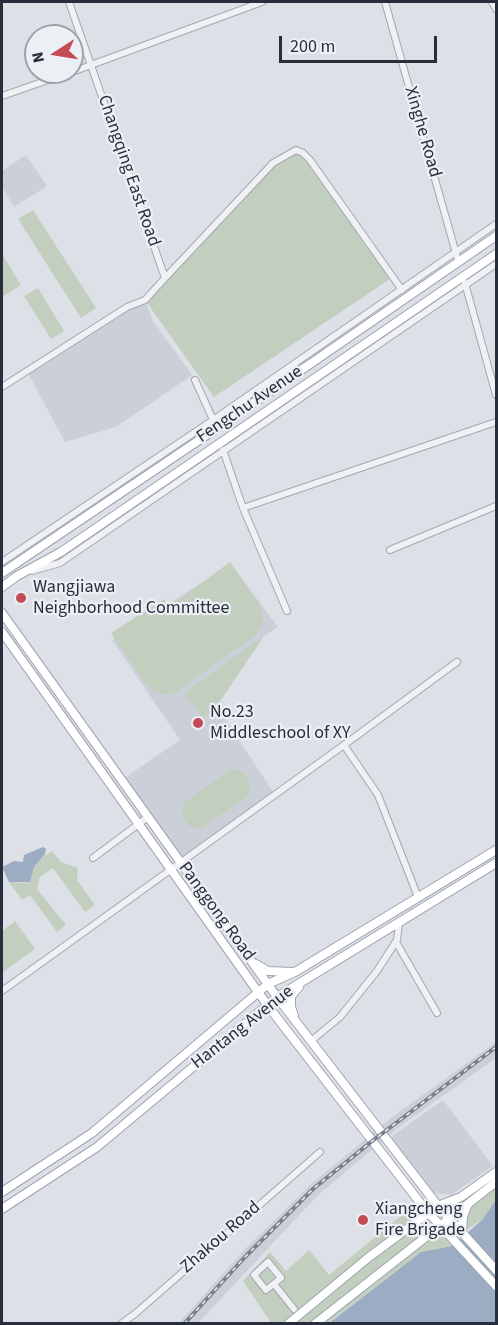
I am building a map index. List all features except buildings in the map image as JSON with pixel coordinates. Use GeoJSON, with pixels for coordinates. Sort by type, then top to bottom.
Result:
{"type":"FeatureCollection","features":[{"type":"Feature","properties":{"kind":"main road","name":"Fengchu Avenue"},"geometry":{"type":"LineString","coordinates":[[2,573],[123,491],[215,424],[281,384],[496,236]]}},
{"type":"Feature","properties":{"kind":"main road","name":"Fengchu Avenue"},"geometry":{"type":"LineString","coordinates":[[2,586],[61,552],[154,488],[222,447],[264,414],[465,282],[496,254]]}},
{"type":"Feature","properties":{"kind":"main road","name":"Panggong Road"},"geometry":{"type":"LineString","coordinates":[[2,613],[296,1022],[438,1206],[496,1270]]}},
{"type":"Feature","properties":{"kind":"main road","name":"Panggong Road"},"geometry":{"type":"LineString","coordinates":[[2,632],[268,1006],[429,1213],[496,1286]]}},
{"type":"Feature","properties":{"kind":"main road","name":"Hantang Avenue"},"geometry":{"type":"LineString","coordinates":[[2,1192],[92,1133],[268,984],[295,972],[496,850]]}},
{"type":"Feature","properties":{"kind":"main road","name":"Hantang Avenue"},"geometry":{"type":"LineString","coordinates":[[2,1209],[98,1147],[278,998],[496,863]]}},
{"type":"Feature","properties":{"kind":"main road"},"geometry":{"type":"LineString","coordinates":[[252,962],[268,971],[295,972]]}},
{"type":"Feature","properties":{"kind":"main road"},"geometry":{"type":"LineString","coordinates":[[249,1000],[253,989],[250,979]]}},
{"type":"Feature","properties":{"kind":"main road"},"geometry":{"type":"LineString","coordinates":[[296,1022],[291,1007],[291,996],[303,982]]}},
{"type":"Feature","properties":{"kind":"main road"},"geometry":{"type":"LineString","coordinates":[[258,1014],[267,1012],[280,1021]]}},
{"type":"Feature","properties":{"kind":"main road"},"geometry":{"type":"LineString","coordinates":[[288,1323],[369,1257],[438,1206],[461,1197],[496,1172]]}},
{"type":"Feature","properties":{"kind":"main road"},"geometry":{"type":"LineString","coordinates":[[315,1323],[496,1182]]}},
{"type":"Feature","properties":{"kind":"main road"},"geometry":{"type":"LineString","coordinates":[[463,1233],[463,1216],[468,1202]]}},
{"type":"Feature","properties":{"kind":"main road"},"geometry":{"type":"LineString","coordinates":[[425,1237],[438,1235],[453,1239]]}},
{"type":"Feature","properties":{"kind":"street","name":"Changqing East Road"},"geometry":{"type":"LineString","coordinates":[[69,2],[165,278]]}},
{"type":"Feature","properties":{"kind":"street"},"geometry":{"type":"LineString","coordinates":[[84,68],[262,2]]}},
{"type":"Feature","properties":{"kind":"street","name":"Xinghe Road"},"geometry":{"type":"LineString","coordinates":[[385,2],[459,263]]}},
{"type":"Feature","properties":{"kind":"street"},"geometry":{"type":"LineString","coordinates":[[492,2],[496,9]]}},
{"type":"Feature","properties":{"kind":"street"},"geometry":{"type":"LineString","coordinates":[[2,96],[37,84]]}},
{"type":"Feature","properties":{"kind":"street"},"geometry":{"type":"LineString","coordinates":[[2,387],[127,307],[145,300],[273,163],[296,150],[310,160],[402,290]]}},
{"type":"Feature","properties":{"kind":"street"},"geometry":{"type":"LineString","coordinates":[[2,562],[146,465],[215,424],[242,399],[456,254],[496,224]]}},
{"type":"Feature","properties":{"kind":"street"},"geometry":{"type":"LineString","coordinates":[[17,576],[60,563],[222,447],[242,440],[465,282],[496,264]]}},
{"type":"Feature","properties":{"kind":"street"},"geometry":{"type":"LineString","coordinates":[[465,282],[496,395]]}},
{"type":"Feature","properties":{"kind":"street"},"geometry":{"type":"LineString","coordinates":[[195,380],[215,424]]}},
{"type":"Feature","properties":{"kind":"street"},"geometry":{"type":"LineString","coordinates":[[242,399],[281,384]]}},
{"type":"Feature","properties":{"kind":"street"},"geometry":{"type":"LineString","coordinates":[[242,440],[264,414]]}},
{"type":"Feature","properties":{"kind":"street"},"geometry":{"type":"LineString","coordinates":[[243,508],[496,422]]}},
{"type":"Feature","properties":{"kind":"street"},"geometry":{"type":"LineString","coordinates":[[222,447],[243,508],[287,611]]}},
{"type":"Feature","properties":{"kind":"street"},"geometry":{"type":"LineString","coordinates":[[123,491],[146,465]]}},
{"type":"Feature","properties":{"kind":"street"},"geometry":{"type":"LineString","coordinates":[[129,515],[154,488]]}},
{"type":"Feature","properties":{"kind":"street"},"geometry":{"type":"LineString","coordinates":[[390,550],[496,506]]}},
{"type":"Feature","properties":{"kind":"street"},"geometry":{"type":"LineString","coordinates":[[2,991],[457,662]]}},
{"type":"Feature","properties":{"kind":"street"},"geometry":{"type":"LineString","coordinates":[[344,745],[378,795],[418,897]]}},
{"type":"Feature","properties":{"kind":"street"},"geometry":{"type":"LineString","coordinates":[[93,858],[148,817]]}},
{"type":"Feature","properties":{"kind":"street"},"geometry":{"type":"LineString","coordinates":[[311,1041],[339,1017],[377,971],[396,942],[399,924]]}},
{"type":"Feature","properties":{"kind":"street"},"geometry":{"type":"LineString","coordinates":[[396,942],[437,1013]]}},
{"type":"Feature","properties":{"kind":"street","name":"Zhakou Road"},"geometry":{"type":"LineString","coordinates":[[121,1323],[136,1313],[320,1152]]}},
{"type":"Feature","properties":{"kind":"street"},"geometry":{"type":"LineString","coordinates":[[268,1262],[281,1278],[274,1284],[266,1290],[254,1275],[268,1262]]}},
{"type":"Feature","properties":{"kind":"street"},"geometry":{"type":"LineString","coordinates":[[274,1284],[294,1309]]}},
{"type":"Feature","properties":{"kind":"shaded area"},"geometry":{"type":"Polygon","coordinates":[[[26,155],[47,186],[14,207],[2,187],[2,171],[26,155]]]}},
{"type":"Feature","properties":{"kind":"shaded area"},"geometry":{"type":"Polygon","coordinates":[[[145,300],[153,321],[192,375],[116,427],[65,442],[27,371],[145,300]]]}},
{"type":"Feature","properties":{"kind":"shaded area","name":"No.23 Middleschool of XY"},"geometry":{"type":"Polygon","coordinates":[[[231,564],[278,627],[264,636],[217,706],[275,795],[181,863],[123,779],[180,740],[112,640],[231,564]]]}},
{"type":"Feature","properties":{"kind":"shaded area"},"geometry":{"type":"Polygon","coordinates":[[[496,1042],[496,1058],[399,1127],[318,1195],[198,1323],[178,1324],[245,1249],[309,1186],[391,1118],[496,1042]]]}},
{"type":"Feature","properties":{"kind":"shaded area"},"geometry":{"type":"Polygon","coordinates":[[[443,1100],[493,1166],[451,1195],[434,1193],[388,1139],[443,1100]]]}},
{"type":"Feature","properties":{"kind":"green space"},"geometry":{"type":"Polygon","coordinates":[[[290,152],[303,153],[393,277],[214,397],[145,300],[273,163],[290,152]]]}},
{"type":"Feature","properties":{"kind":"green space"},"geometry":{"type":"Polygon","coordinates":[[[33,210],[96,308],[81,318],[18,219],[33,210]]]}},
{"type":"Feature","properties":{"kind":"green space"},"geometry":{"type":"Polygon","coordinates":[[[2,254],[21,285],[2,297],[2,254]]]}},
{"type":"Feature","properties":{"kind":"green space"},"geometry":{"type":"Polygon","coordinates":[[[38,288],[64,331],[51,339],[24,296],[38,288]]]}},
{"type":"Feature","properties":{"kind":"green space"},"geometry":{"type":"Polygon","coordinates":[[[230,562],[256,599],[263,617],[261,627],[255,636],[174,693],[168,695],[154,691],[147,685],[111,633],[164,599],[170,606],[230,562]]]}},
{"type":"Feature","properties":{"kind":"green space"},"geometry":{"type":"Polygon","coordinates":[[[264,636],[212,713],[203,718],[184,693],[264,636]]]}},
{"type":"Feature","properties":{"kind":"green space"},"geometry":{"type":"Polygon","coordinates":[[[234,769],[243,772],[248,779],[250,791],[247,797],[203,827],[194,828],[188,825],[182,814],[185,802],[234,769]]]}},
{"type":"Feature","properties":{"kind":"green space"},"geometry":{"type":"Polygon","coordinates":[[[52,851],[61,862],[78,868],[77,880],[95,905],[85,912],[53,868],[40,877],[37,889],[66,925],[57,932],[30,895],[22,900],[9,882],[26,883],[34,867],[52,851]]]}},
{"type":"Feature","properties":{"kind":"green space"},"geometry":{"type":"Polygon","coordinates":[[[15,921],[35,949],[2,973],[2,931],[15,921]]]}},
{"type":"Feature","properties":{"kind":"green space"},"geometry":{"type":"Polygon","coordinates":[[[496,1182],[496,1200],[482,1220],[462,1232],[468,1202],[496,1182]]]}},
{"type":"Feature","properties":{"kind":"green space"},"geometry":{"type":"Polygon","coordinates":[[[420,1202],[429,1213],[418,1223],[426,1225],[428,1229],[426,1237],[438,1235],[452,1238],[455,1242],[452,1246],[421,1252],[328,1323],[268,1323],[270,1321],[243,1281],[270,1252],[286,1271],[309,1250],[329,1275],[420,1202]]]}},
{"type":"Feature","properties":{"kind":"water"},"geometry":{"type":"Polygon","coordinates":[[[43,847],[46,849],[45,854],[34,867],[30,882],[9,882],[2,867],[14,861],[23,862],[24,855],[43,847]]]}},
{"type":"Feature","properties":{"kind":"water"},"geometry":{"type":"Polygon","coordinates":[[[496,1200],[496,1323],[328,1324],[421,1252],[452,1246],[482,1220],[496,1200]]]}},
{"type":"Feature","properties":{"kind":"railway"},"geometry":{"type":"LineString","coordinates":[[184,1324],[245,1257],[313,1189],[496,1047]]}},
{"type":"Feature","properties":{"kind":"place","name":"Wangjiawa Neighborhood Committee"},"geometry":{"type":"Point","coordinates":[21,598]}},
{"type":"Feature","properties":{"kind":"place","name":"No.23 Middleschool of XY"},"geometry":{"type":"Point","coordinates":[198,723]}},
{"type":"Feature","properties":{"kind":"place","name":"Xiangcheng Fire Brigade"},"geometry":{"type":"Point","coordinates":[363,1220]}}]}
